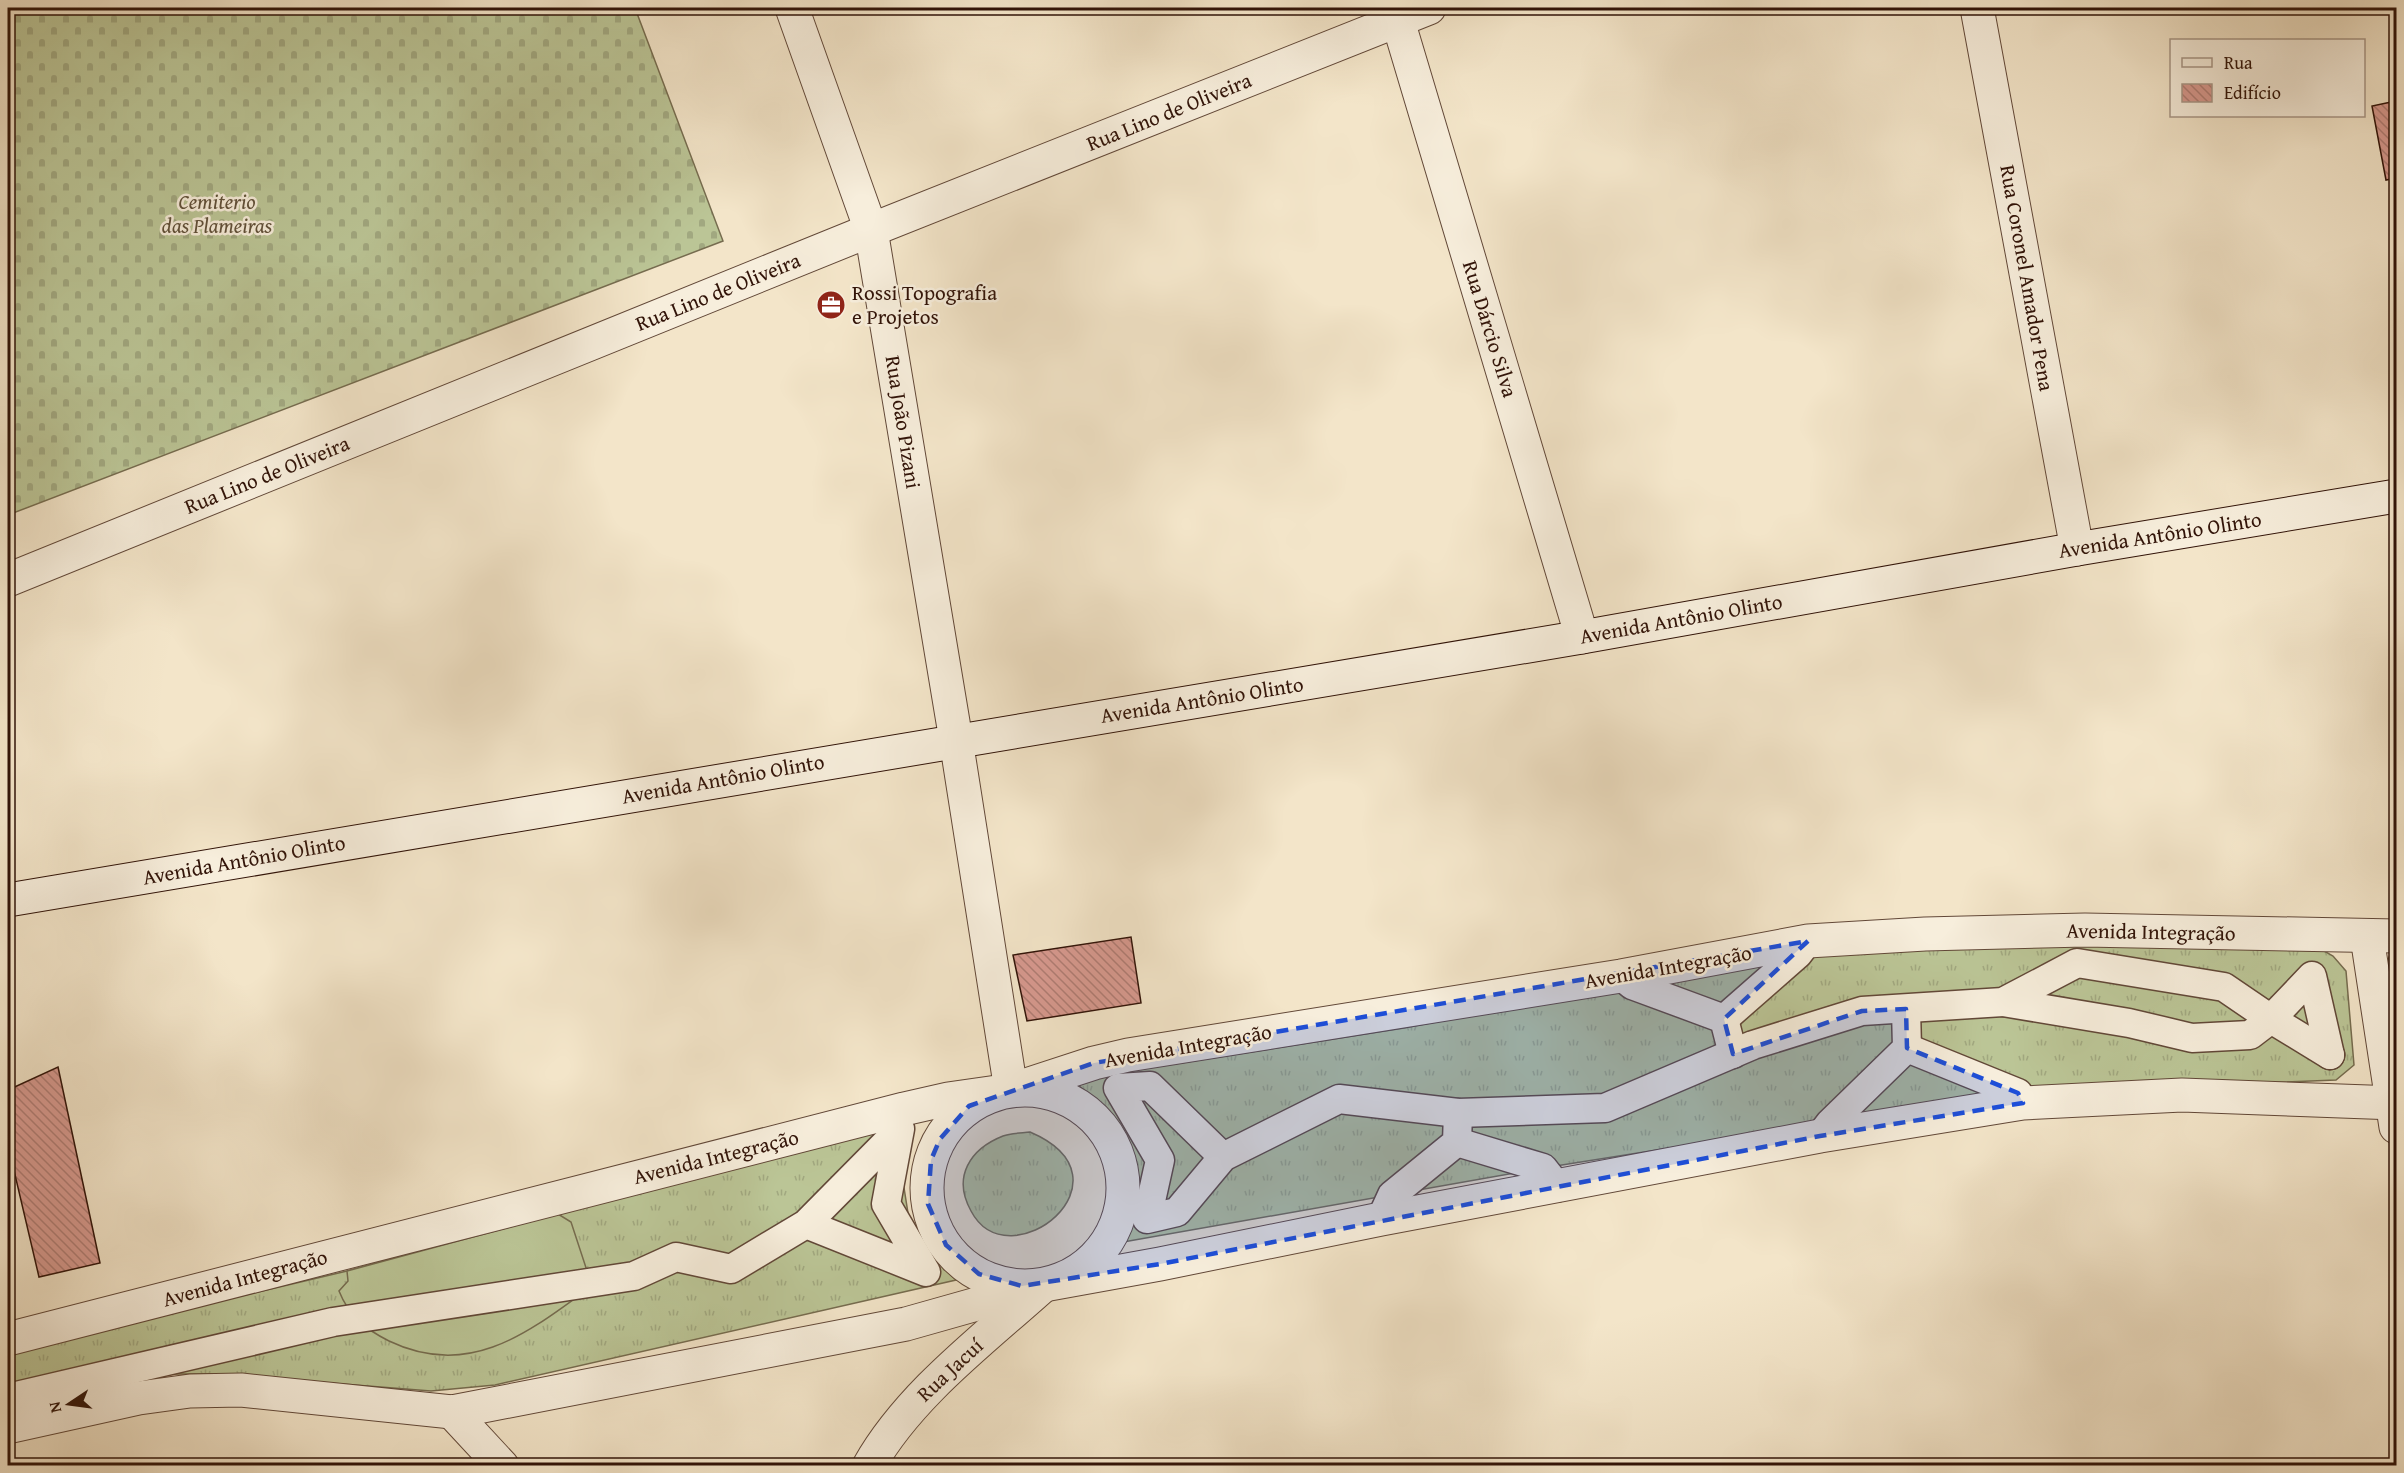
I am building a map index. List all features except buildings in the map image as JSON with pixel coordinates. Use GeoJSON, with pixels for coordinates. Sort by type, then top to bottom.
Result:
{"type":"FeatureCollection","features":[{"type":"Feature","properties":{"kind":"street","name":"Rua João Pizani"},"geometry":{"type":"LineString","coordinates":[[792,8],[871,230],[956,740],[1011,1090]]}},
{"type":"Feature","properties":{"kind":"street","name":"Rua Lino de Oliveira"},"geometry":{"type":"LineString","coordinates":[[8,580],[871,230],[1429,8]]}},
{"type":"Feature","properties":{"kind":"street","name":"Rua Coronel Amador Pena"},"geometry":{"type":"LineString","coordinates":[[1977,8],[2077,549]]}},
{"type":"Feature","properties":{"kind":"street","name":"Rua Dárcio Silva"},"geometry":{"type":"LineString","coordinates":[[1398,21],[1582,637]]}},
{"type":"Feature","properties":{"kind":"street","name":"Avenida Antônio Olinto"},"geometry":{"type":"LineString","coordinates":[[8,900],[1582,637],[2077,549],[2397,496]]}},
{"type":"Feature","properties":{"kind":"street","name":"Avenida Integração"},"geometry":{"type":"LineString","coordinates":[[8,1340],[904,1109],[948,1099],[1011,1090],[1094,1063],[1128,1055],[1621,976],[1808,941],[1925,934],[2085,930],[2382,936]]}},
{"type":"Feature","properties":{"kind":"street"},"geometry":{"type":"LineString","coordinates":[[8,1427],[139,1398],[189,1391],[241,1390],[452,1412],[906,1324],[1044,1285],[1066,1278],[1086,1266],[1102,1249],[1114,1229],[1122,1207],[1124,1183],[1120,1161],[1110,1139],[1096,1119],[1078,1105],[1058,1094],[1035,1089],[1011,1090],[989,1096],[969,1106],[952,1121],[940,1139],[931,1160],[927,1182],[928,1204],[935,1226],[946,1245],[961,1262],[999,1283],[1022,1286],[1044,1285],[1160,1264],[1381,1219],[1820,1136],[2023,1103],[2182,1095],[2395,1110],[2382,936]]}},
{"type":"Feature","properties":{"kind":"street"},"geometry":{"type":"LineString","coordinates":[[1724,1019],[1798,954],[1808,941]]}},
{"type":"Feature","properties":{"kind":"street"},"geometry":{"type":"LineString","coordinates":[[1223,1157],[1150,1086],[1118,1088],[1160,1160],[1147,1219],[1177,1212],[1223,1157],[1339,1100],[1458,1113],[1605,1108],[1753,1045],[1863,1011],[2003,1002],[2129,1023],[2192,1038],[2250,1035],[2271,1019],[2224,987],[2077,963],[2003,1002]]}},
{"type":"Feature","properties":{"kind":"street"},"geometry":{"type":"LineString","coordinates":[[1621,976],[1632,985],[1724,1019]]}},
{"type":"Feature","properties":{"kind":"street"},"geometry":{"type":"LineString","coordinates":[[1820,1136],[1830,1123],[1907,1048],[1906,1009]]}},
{"type":"Feature","properties":{"kind":"street"},"geometry":{"type":"LineString","coordinates":[[1724,1019],[1733,1054]]}},
{"type":"Feature","properties":{"kind":"street"},"geometry":{"type":"LineString","coordinates":[[1907,1048],[2018,1093],[2023,1103]]}},
{"type":"Feature","properties":{"kind":"street"},"geometry":{"type":"LineString","coordinates":[[1381,1219],[1392,1196],[1457,1142],[1458,1113]]}},
{"type":"Feature","properties":{"kind":"street"},"geometry":{"type":"LineString","coordinates":[[8,1398],[333,1322],[634,1276],[676,1257],[731,1269],[806,1224],[900,1129],[886,1204],[926,1272],[806,1224]]}},
{"type":"Feature","properties":{"kind":"street"},"geometry":{"type":"LineString","coordinates":[[1457,1142],[1543,1167],[1558,1187]]}},
{"type":"Feature","properties":{"kind":"street","name":"Rua Jacuí"},"geometry":{"type":"LineString","coordinates":[[868,1466],[883,1440],[915,1402],[1044,1285]]}},
{"type":"Feature","properties":{"kind":"street"},"geometry":{"type":"LineString","coordinates":[[452,1412],[502,1466]]}},
{"type":"Feature","properties":{"kind":"highlighted area"},"geometry":{"type":"Polygon","coordinates":[[[1808,941],[1724,1019],[1733,1054],[1862,1011],[1906,1009],[1907,1048],[2018,1093],[2023,1103],[1820,1136],[1160,1264],[1022,1286],[979,1274],[946,1245],[928,1204],[931,1160],[940,1139],[969,1106],[1094,1063],[1808,941]]]}},
{"type":"Feature","properties":{"kind":"green space","name":"Cemiterio das Plameiras"},"geometry":{"type":"Polygon","coordinates":[[[8,8],[635,8],[723,241],[8,515],[8,8]]]}},
{"type":"Feature","properties":{"kind":"green space"},"geometry":{"type":"Polygon","coordinates":[[[1997,943],[2319,948],[2333,956],[2346,971],[2354,1065],[2336,1080],[2018,1093],[1543,1168],[1112,1244],[1134,1200],[1135,1176],[1132,1160],[1127,1145],[1109,1117],[1099,1104],[1075,1082],[1142,1069],[1404,1028],[1769,959],[1997,943]]]}},
{"type":"Feature","properties":{"kind":"green space"},"geometry":{"type":"Polygon","coordinates":[[[2396,954],[2396,1048],[2386,965],[2390,955],[2396,954]]]}},
{"type":"Feature","properties":{"kind":"green space"},"geometry":{"type":"Polygon","coordinates":[[[918,1114],[906,1147],[902,1175],[908,1213],[926,1249],[956,1280],[495,1385],[431,1391],[217,1374],[156,1374],[8,1404],[8,1351],[347,1271],[918,1114]]]}},
{"type":"Feature","properties":{"kind":"green space"},"geometry":{"type":"Polygon","coordinates":[[[1030,1132],[1061,1152],[1073,1174],[1070,1197],[1056,1216],[1035,1230],[1012,1236],[989,1230],[971,1211],[966,1199],[963,1187],[968,1166],[973,1156],[991,1142],[1006,1135],[1030,1132]]]}},
{"type":"Feature","properties":{"kind":"green space"},"geometry":{"type":"Polygon","coordinates":[[[558,1214],[571,1222],[592,1286],[521,1334],[497,1345],[472,1353],[446,1355],[418,1352],[372,1332],[353,1315],[339,1291],[348,1281],[347,1271],[558,1214]]]}},
{"type":"Feature","properties":{"kind":"place","name":"Rossi Topografia e Projetos"},"geometry":{"type":"Point","coordinates":[831,305]}}]}
